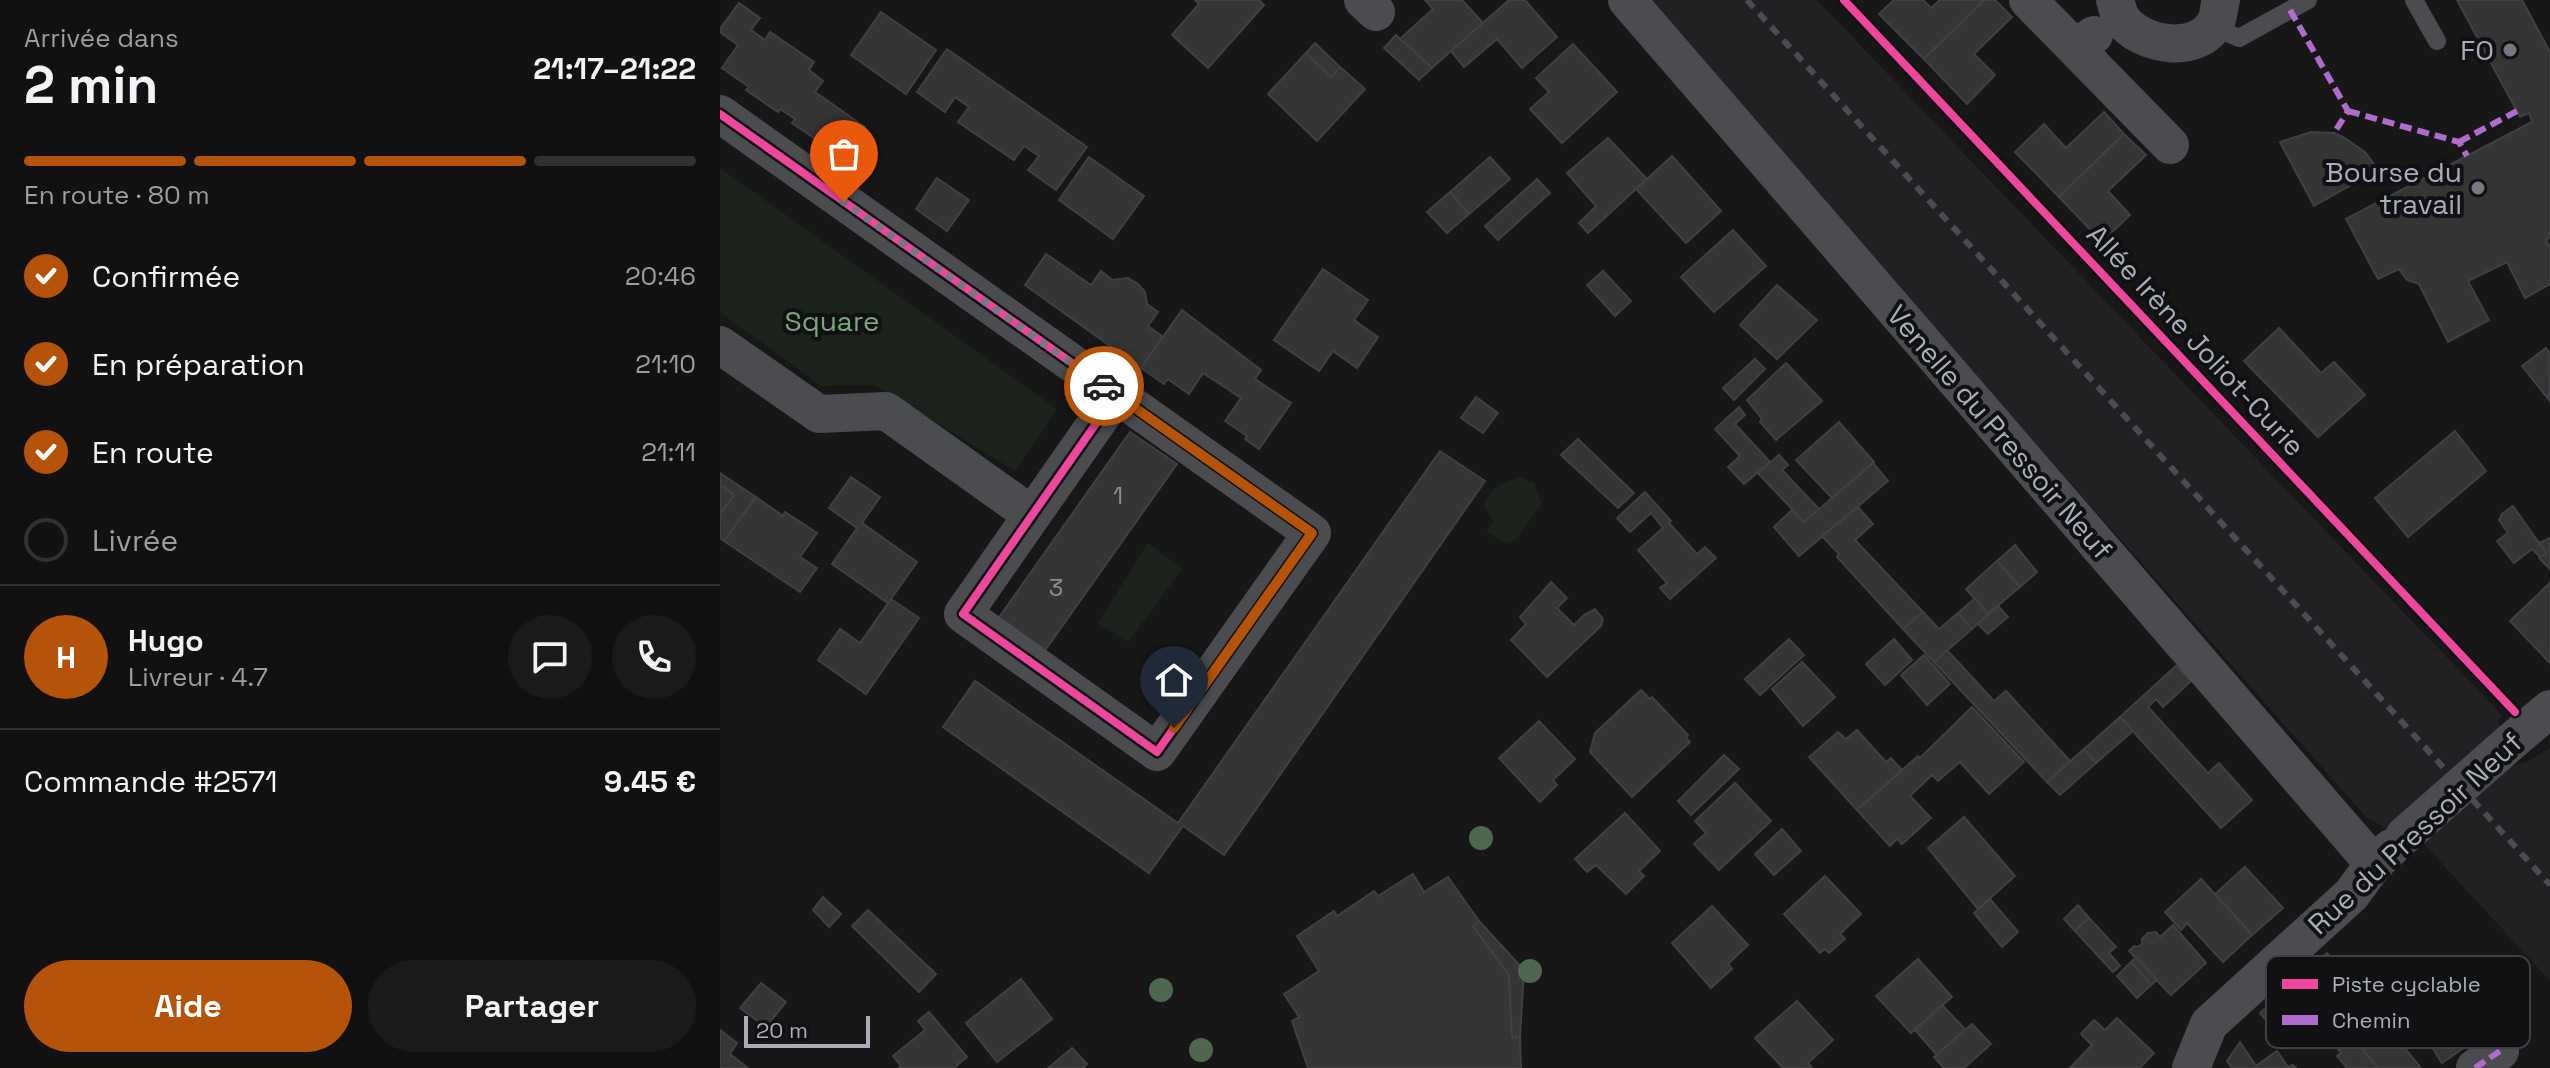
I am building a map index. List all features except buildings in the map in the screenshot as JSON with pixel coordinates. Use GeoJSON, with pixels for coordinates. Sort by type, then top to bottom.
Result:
{"type":"FeatureCollection","features":[{"type":"Feature","properties":{"kind":"street","name":"Venelle du Pressoir Neuf"},"geometry":{"type":"LineString","coordinates":[[1627,0],[2374,864]]}},
{"type":"Feature","properties":{"kind":"street"},"geometry":{"type":"LineString","coordinates":[[2028,0],[2170,145]]}},
{"type":"Feature","properties":{"kind":"street"},"geometry":{"type":"LineString","coordinates":[[2075,48],[2118,9],[2139,35],[2158,43],[2189,42],[2205,34],[2216,13]]}},
{"type":"Feature","properties":{"kind":"street"},"geometry":{"type":"LineString","coordinates":[[720,114],[1312,533],[1157,752],[963,614],[1116,395]]}},
{"type":"Feature","properties":{"kind":"street"},"geometry":{"type":"LineString","coordinates":[[720,345],[819,414],[886,411],[1032,515]]}},
{"type":"Feature","properties":{"kind":"street","name":"Rue du Pressoir Neuf"},"geometry":{"type":"LineString","coordinates":[[2284,956],[2351,895],[2374,864],[2404,836],[2550,709]]}},
{"type":"Feature","properties":{"kind":"street","name":"Rue du Pressoir Neuf"},"geometry":{"type":"LineString","coordinates":[[2191,1068],[2209,1024],[2266,972]]}},
{"type":"Feature","properties":{"kind":"lane"},"geometry":{"type":"LineString","coordinates":[[2216,13],[2239,38],[2308,0]]}},
{"type":"Feature","properties":{"kind":"lane"},"geometry":{"type":"LineString","coordinates":[[2414,0],[2437,41]]}},
{"type":"Feature","properties":{"kind":"shaded area"},"geometry":{"type":"Polygon","coordinates":[[[1643,0],[1817,0],[2502,715],[2498,721],[2507,766],[2525,763],[2550,748],[2550,981],[2404,822],[2388,830],[2366,817],[1643,0]]]}},
{"type":"Feature","properties":{"kind":"green space","name":"Square"},"geometry":{"type":"Polygon","coordinates":[[[720,168],[1057,409],[1015,471],[875,385],[821,386],[720,312],[720,168]]]}},
{"type":"Feature","properties":{"kind":"green space"},"geometry":{"type":"Polygon","coordinates":[[[1519,477],[1534,483],[1542,503],[1516,539],[1507,544],[1486,532],[1493,522],[1484,505],[1493,490],[1519,477]]]}},
{"type":"Feature","properties":{"kind":"green space"},"geometry":{"type":"Polygon","coordinates":[[[1148,543],[1182,569],[1128,642],[1098,623],[1148,543]]]}},
{"type":"Feature","properties":{"kind":"railway"},"geometry":{"type":"LineString","coordinates":[[1747,0],[2550,885]]}},
{"type":"Feature","properties":{"kind":"marked path"},"geometry":{"type":"LineString","coordinates":[[2290,10],[2348,111],[2334,133]]}},
{"type":"Feature","properties":{"kind":"marked path"},"geometry":{"type":"LineString","coordinates":[[2348,111],[2459,142],[2467,156]]}},
{"type":"Feature","properties":{"kind":"marked path"},"geometry":{"type":"LineString","coordinates":[[2459,142],[2517,111]]}},
{"type":"Feature","properties":{"kind":"marked path"},"geometry":{"type":"LineString","coordinates":[[2475,1068],[2500,1051]]}},
{"type":"Feature","properties":{"kind":"cycle path","name":"Allée Irène Joliot-Curie"},"geometry":{"type":"LineString","coordinates":[[1844,0],[2515,712]]}},
{"type":"Feature","properties":{"kind":"cycle path"},"geometry":{"type":"LineString","coordinates":[[720,114],[1312,533],[1157,752],[963,614],[1116,395]]}},
{"type":"Feature","properties":{"kind":"way so far"},"geometry":{"type":"LineString","coordinates":[[844,202],[1104,386]]}},
{"type":"Feature","properties":{"kind":"place","name":"FO"},"geometry":{"type":"Point","coordinates":[2510,50]}},
{"type":"Feature","properties":{"kind":"place","name":"Bourse du travail"},"geometry":{"type":"Point","coordinates":[2478,188]}},
{"type":"Feature","properties":{"kind":"route"},"geometry":{"type":"LineString","coordinates":[[1104,386],[1312,533],[1174,728]]}}]}
